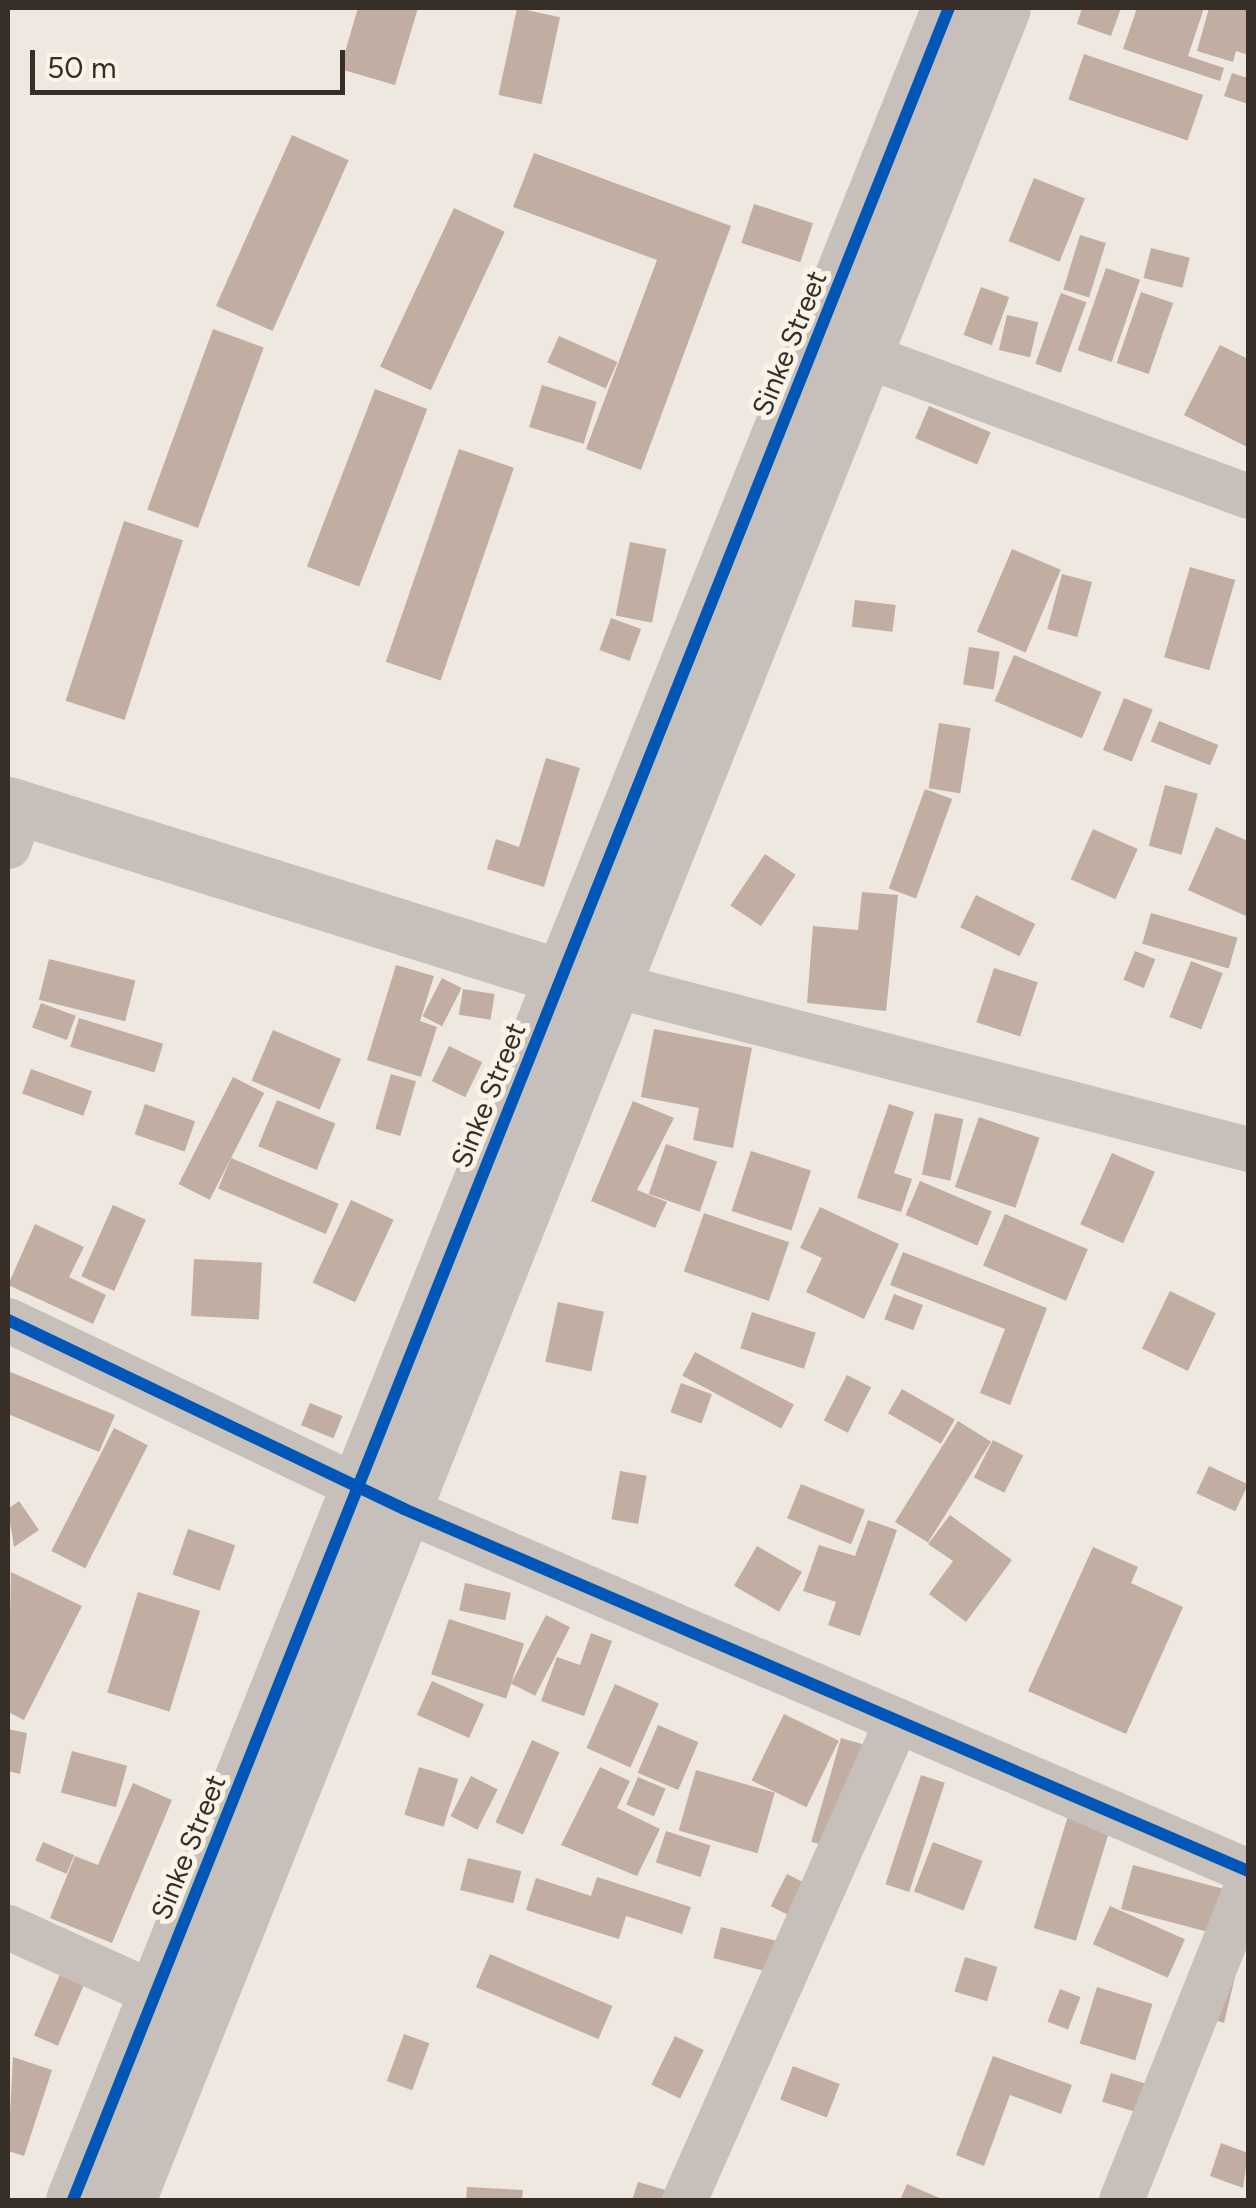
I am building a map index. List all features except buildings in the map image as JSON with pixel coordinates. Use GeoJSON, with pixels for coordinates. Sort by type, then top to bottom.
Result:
{"type":"FeatureCollection","features":[{"type":"Feature","properties":{"kind":"street","name":"Sinke Street"},"geometry":{"type":"LineString","coordinates":[[128,2200],[381,1498],[588,981],[949,8]]}},
{"type":"Feature","properties":{"kind":"street","name":"Sinke Street"},"geometry":{"type":"LineString","coordinates":[[588,981],[865,355],[1004,8]]}},
{"type":"Feature","properties":{"kind":"street"},"geometry":{"type":"LineString","coordinates":[[865,355],[1248,496]]}},
{"type":"Feature","properties":{"kind":"street"},"geometry":{"type":"LineString","coordinates":[[12,819],[588,981],[1248,1149]]}},
{"type":"Feature","properties":{"kind":"street"},"geometry":{"type":"LineString","coordinates":[[8,1320],[381,1498],[1248,1872]]}},
{"type":"Feature","properties":{"kind":"street","name":"Sinke Street"},"geometry":{"type":"LineString","coordinates":[[73,2200],[156,1994],[381,1498]]}},
{"type":"Feature","properties":{"kind":"street"},"geometry":{"type":"LineString","coordinates":[[684,2200],[897,1720]]}},
{"type":"Feature","properties":{"kind":"street"},"geometry":{"type":"LineString","coordinates":[[1120,2200],[1248,1882]]}},
{"type":"Feature","properties":{"kind":"street"},"geometry":{"type":"LineString","coordinates":[[8,1927],[156,1994]]}},
{"type":"Feature","properties":{"kind":"cycle path"},"geometry":{"type":"LineString","coordinates":[[73,2200],[949,8]]}},
{"type":"Feature","properties":{"kind":"cycle path"},"geometry":{"type":"LineString","coordinates":[[8,1320],[404,1509],[1248,1871]]}}]}
